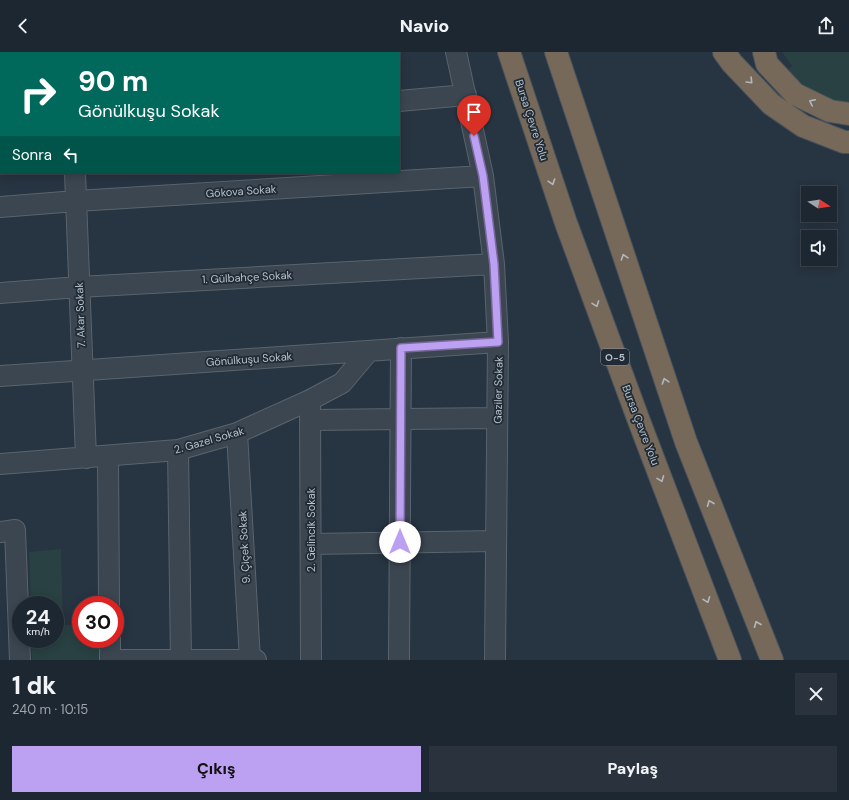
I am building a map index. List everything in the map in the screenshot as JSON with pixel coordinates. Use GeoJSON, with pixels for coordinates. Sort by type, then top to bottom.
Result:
{"type":"FeatureCollection","features":[{"type":"Feature","properties":{"kind":"highway","name":"Bursa Çevre Yolu"},"geometry":{"type":"LineString","coordinates":[[509,52],[566,223],[639,421],[730,660]]}},
{"type":"Feature","properties":{"kind":"highway"},"geometry":{"type":"LineString","coordinates":[[556,52],[686,442],[772,660]]}},
{"type":"Feature","properties":{"kind":"highway"},"geometry":{"type":"LineString","coordinates":[[724,52],[732,63],[771,104],[803,126],[844,142],[849,142]]}},
{"type":"Feature","properties":{"kind":"highway"},"geometry":{"type":"LineString","coordinates":[[764,52],[767,64],[795,94],[830,111],[849,114]]}},
{"type":"Feature","properties":{"kind":"street","name":"Gaziler Sokak"},"geometry":{"type":"LineString","coordinates":[[456,52],[483,176],[494,264],[498,342],[494,660]]}},
{"type":"Feature","properties":{"kind":"street"},"geometry":{"type":"LineString","coordinates":[[400,101],[466,95]]}},
{"type":"Feature","properties":{"kind":"street","name":"7. Akar Sokak"},"geometry":{"type":"LineString","coordinates":[[75,174],[86,458]]}},
{"type":"Feature","properties":{"kind":"street","name":"Gökova Sokak"},"geometry":{"type":"LineString","coordinates":[[0,207],[483,176]]}},
{"type":"Feature","properties":{"kind":"street","name":"1. Gülbahçe Sokak"},"geometry":{"type":"LineString","coordinates":[[0,293],[79,287],[494,264]]}},
{"type":"Feature","properties":{"kind":"street","name":"Gönülkuşu Sokak"},"geometry":{"type":"LineString","coordinates":[[0,376],[498,342]]}},
{"type":"Feature","properties":{"kind":"street"},"geometry":{"type":"LineString","coordinates":[[399,660],[401,348]]}},
{"type":"Feature","properties":{"kind":"street","name":"2. Gazel Sokak"},"geometry":{"type":"LineString","coordinates":[[0,464],[178,450],[237,433],[310,400],[342,383],[369,351]]}},
{"type":"Feature","properties":{"kind":"street","name":"2. Gelincik Sokak"},"geometry":{"type":"LineString","coordinates":[[310,400],[311,660]]}},
{"type":"Feature","properties":{"kind":"street"},"geometry":{"type":"LineString","coordinates":[[310,420],[497,418]]}},
{"type":"Feature","properties":{"kind":"street","name":"9. Çiçek Sokak"},"geometry":{"type":"LineString","coordinates":[[237,433],[250,660]]}},
{"type":"Feature","properties":{"kind":"street"},"geometry":{"type":"LineString","coordinates":[[178,450],[181,660]]}},
{"type":"Feature","properties":{"kind":"street"},"geometry":{"type":"LineString","coordinates":[[108,456],[109,596]]}},
{"type":"Feature","properties":{"kind":"street"},"geometry":{"type":"LineString","coordinates":[[8,531],[20,660]]}},
{"type":"Feature","properties":{"kind":"street"},"geometry":{"type":"LineString","coordinates":[[311,544],[496,541]]}},
{"type":"Feature","properties":{"kind":"street"},"geometry":{"type":"LineString","coordinates":[[110,648],[110,660],[256,660]]}},
{"type":"Feature","properties":{"kind":"green space"},"geometry":{"type":"Polygon","coordinates":[[[782,52],[849,52],[849,104],[827,99],[803,86],[788,69],[792,66],[782,52]]]}},
{"type":"Feature","properties":{"kind":"green space"},"geometry":{"type":"Polygon","coordinates":[[[61,549],[62,596],[31,596],[29,552],[61,549]]]}},
{"type":"Feature","properties":{"kind":"green space"},"geometry":{"type":"Polygon","coordinates":[[[64,625],[72,625],[72,648],[103,648],[103,660],[32,660],[32,648],[64,648],[64,625]]]}},
{"type":"Feature","properties":{"kind":"route"},"geometry":{"type":"LineString","coordinates":[[400,542],[401,348],[498,342],[494,264],[483,176],[474,136]]}}]}
